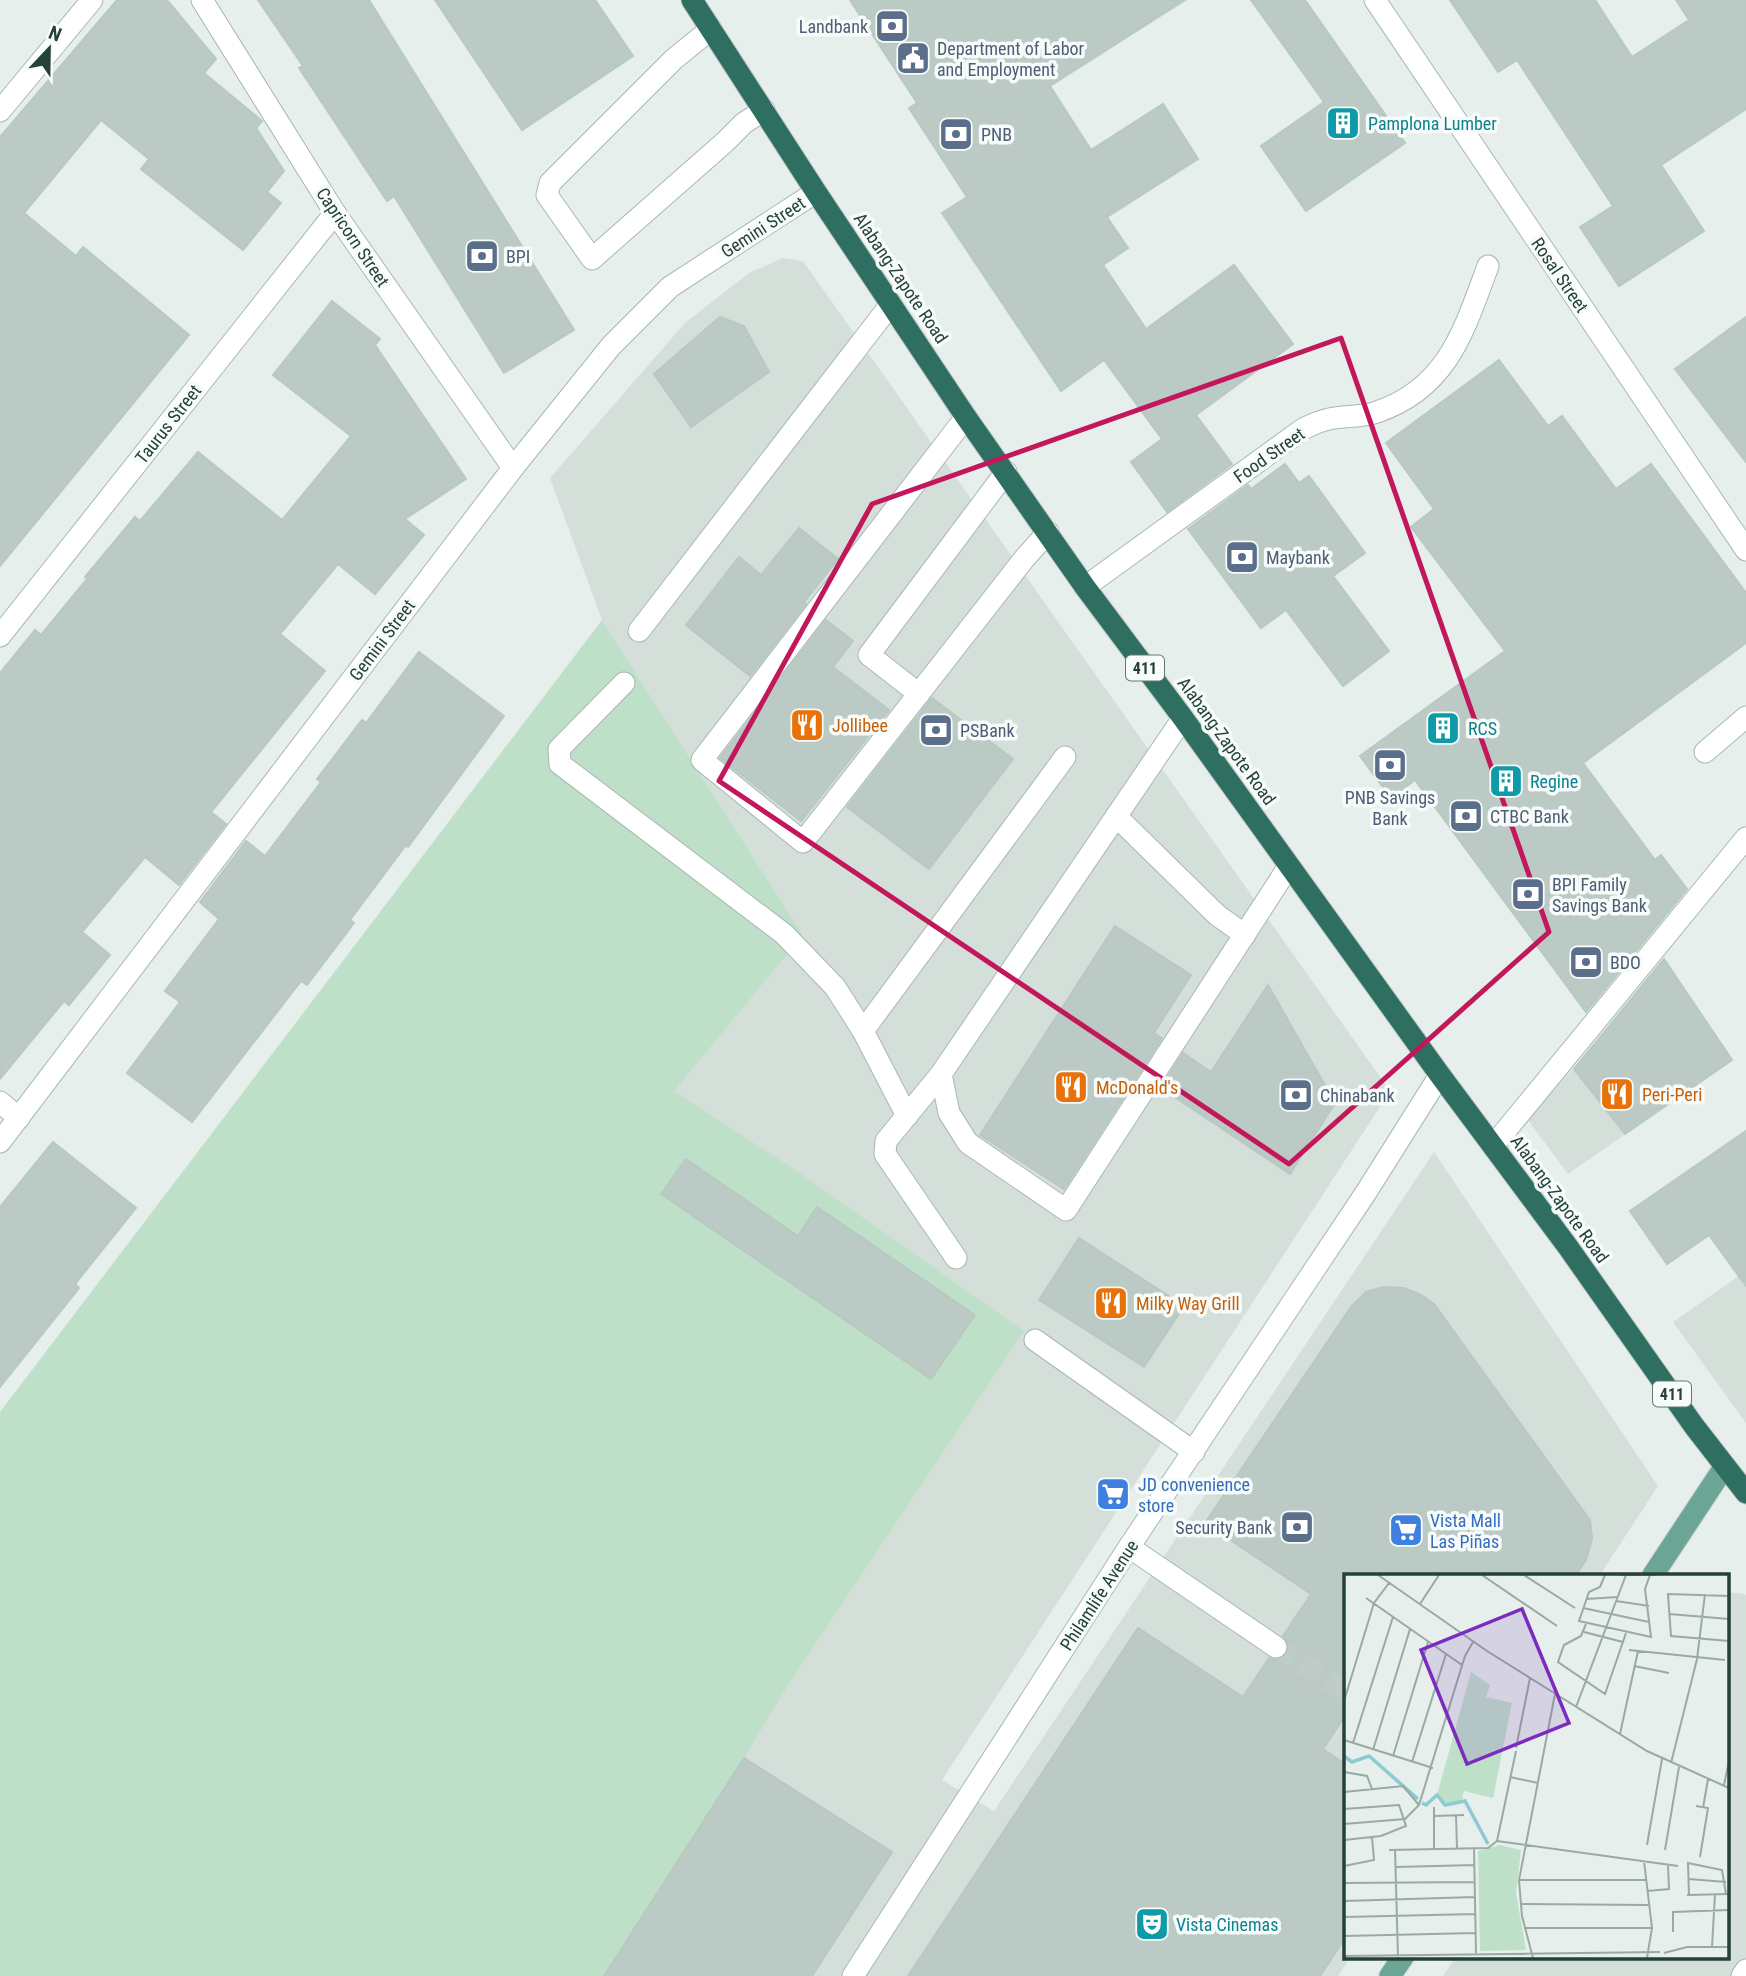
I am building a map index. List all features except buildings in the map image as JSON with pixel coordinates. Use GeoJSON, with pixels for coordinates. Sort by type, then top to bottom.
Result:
{"type":"FeatureCollection","features":[{"type":"Feature","properties":{"kind":"highway","name":"Alabang-Zapote Road"},"geometry":{"type":"LineString","coordinates":[[692,0],[966,417],[1085,587],[1746,1493]]}},
{"type":"Feature","properties":{"kind":"main road"},"geometry":{"type":"LineString","coordinates":[[1654,1574],[1725,1466]]}},
{"type":"Feature","properties":{"kind":"main road"},"geometry":{"type":"LineString","coordinates":[[1390,1976],[1402,1958]]}},
{"type":"Feature","properties":{"kind":"street"},"geometry":{"type":"LineString","coordinates":[[0,111],[92,0]]}},
{"type":"Feature","properties":{"kind":"street","name":"Capricorn Street"},"geometry":{"type":"LineString","coordinates":[[202,0],[335,213],[513,468]]}},
{"type":"Feature","properties":{"kind":"street","name":"Rosal Street"},"geometry":{"type":"LineString","coordinates":[[1375,0],[1746,550]]}},
{"type":"Feature","properties":{"kind":"street"},"geometry":{"type":"LineString","coordinates":[[711,29],[674,59],[550,183],[547,195],[592,259],[744,124],[764,110]]}},
{"type":"Feature","properties":{"kind":"street","name":"Gemini Street"},"geometry":{"type":"LineString","coordinates":[[0,1142],[513,468],[611,346],[670,287],[816,192]]}},
{"type":"Feature","properties":{"kind":"street","name":"Taurus Street"},"geometry":{"type":"LineString","coordinates":[[0,636],[335,213]]}},
{"type":"Feature","properties":{"kind":"street","name":"Food Street"},"geometry":{"type":"LineString","coordinates":[[1085,587],[1303,429],[1328,419],[1375,413],[1403,401],[1425,386],[1443,367],[1469,317],[1488,267]]}},
{"type":"Feature","properties":{"kind":"street"},"geometry":{"type":"LineString","coordinates":[[639,631],[891,304]]}},
{"type":"Feature","properties":{"kind":"street"},"geometry":{"type":"LineString","coordinates":[[966,417],[702,760],[803,842],[1048,532]]}},
{"type":"Feature","properties":{"kind":"street"},"geometry":{"type":"LineString","coordinates":[[919,694],[869,655],[1006,472]]}},
{"type":"Feature","properties":{"kind":"street"},"geometry":{"type":"LineString","coordinates":[[624,683],[559,749],[560,764],[784,934],[835,987],[863,1031],[907,1116]]}},
{"type":"Feature","properties":{"kind":"street"},"geometry":{"type":"LineString","coordinates":[[1705,752],[1746,717]]}},
{"type":"Feature","properties":{"kind":"street"},"geometry":{"type":"LineString","coordinates":[[956,1258],[886,1154],[886,1141],[941,1074],[1183,718]]}},
{"type":"Feature","properties":{"kind":"street"},"geometry":{"type":"LineString","coordinates":[[863,1031],[1065,757]]}},
{"type":"Feature","properties":{"kind":"street"},"geometry":{"type":"LineString","coordinates":[[1116,817],[1217,915],[1245,935]]}},
{"type":"Feature","properties":{"kind":"street"},"geometry":{"type":"LineString","coordinates":[[1493,1146],[1746,838]]}},
{"type":"Feature","properties":{"kind":"street"},"geometry":{"type":"LineString","coordinates":[[941,1074],[949,1113],[968,1143],[1066,1210],[1289,866]]}},
{"type":"Feature","properties":{"kind":"street","name":"Philamlife Avenue"},"geometry":{"type":"LineString","coordinates":[[853,1976],[1129,1548],[1440,1075]]}},
{"type":"Feature","properties":{"kind":"street"},"geometry":{"type":"LineString","coordinates":[[0,1102],[19,1118]]}},
{"type":"Feature","properties":{"kind":"street"},"geometry":{"type":"LineString","coordinates":[[1035,1340],[1194,1452]]}},
{"type":"Feature","properties":{"kind":"street"},"geometry":{"type":"LineString","coordinates":[[1129,1548],[1276,1647]]}},
{"type":"Feature","properties":{"kind":"street"},"geometry":{"type":"LineString","coordinates":[[1742,1976],[1746,1970]]}},
{"type":"Feature","properties":{"kind":"highlighted area"},"geometry":{"type":"Polygon","coordinates":[[[1341,338],[1549,932],[1289,1164],[719,781],[872,504],[1341,338]]]}},
{"type":"Feature","properties":{"kind":"shaded area"},"geometry":{"type":"Polygon","coordinates":[[[783,258],[803,261],[1385,1084],[1385,1099],[942,1780],[994,1811],[1434,1152],[1658,1486],[1601,1574],[1344,1574],[1344,1958],[1349,1958],[1338,1976],[45,1976],[654,1078],[803,935],[602,620],[550,478],[685,323],[749,273],[783,258]]]}},
{"type":"Feature","properties":{"kind":"shaded area","name":"Peri-Peri"},"geometry":{"type":"Polygon","coordinates":[[[1666,962],[1732,1060],[1568,1174],[1528,1120],[1666,962]]]}},
{"type":"Feature","properties":{"kind":"shaded area"},"geometry":{"type":"Polygon","coordinates":[[[1746,1271],[1746,1423],[1673,1322],[1746,1271]]]}},
{"type":"Feature","properties":{"kind":"shaded area"},"geometry":{"type":"Polygon","coordinates":[[[1728,1593],[1746,1595],[1746,1976],[1443,1976],[1455,1958],[1728,1958],[1728,1593]]]}},
{"type":"Feature","properties":{"kind":"green space"},"geometry":{"type":"Polygon","coordinates":[[[602,620],[803,935],[674,1091],[791,1167],[1024,1331],[790,1682],[604,1976],[0,1976],[0,1412],[602,620]]]}},
{"type":"Feature","properties":{"kind":"tunnel"},"geometry":{"type":"LineString","coordinates":[[1276,1647],[1344,1690]]}},
{"type":"Feature","properties":{"kind":"place","name":"Landbank"},"geometry":{"type":"Point","coordinates":[892,26]}},
{"type":"Feature","properties":{"kind":"place","name":"Department of Labor and Employment"},"geometry":{"type":"Point","coordinates":[913,58]}},
{"type":"Feature","properties":{"kind":"place","name":"Pamplona Lumber"},"geometry":{"type":"Point","coordinates":[1343,123]}},
{"type":"Feature","properties":{"kind":"place","name":"PNB"},"geometry":{"type":"Point","coordinates":[956,134]}},
{"type":"Feature","properties":{"kind":"place","name":"BPI"},"geometry":{"type":"Point","coordinates":[482,256]}},
{"type":"Feature","properties":{"kind":"place","name":"Maybank"},"geometry":{"type":"Point","coordinates":[1242,557]}},
{"type":"Feature","properties":{"kind":"place","name":"Jollibee"},"geometry":{"type":"Point","coordinates":[807,725]}},
{"type":"Feature","properties":{"kind":"place","name":"RCS"},"geometry":{"type":"Point","coordinates":[1443,728]}},
{"type":"Feature","properties":{"kind":"place","name":"PSBank"},"geometry":{"type":"Point","coordinates":[936,730]}},
{"type":"Feature","properties":{"kind":"place","name":"PNB Savings Bank"},"geometry":{"type":"Point","coordinates":[1390,765]}},
{"type":"Feature","properties":{"kind":"place","name":"Regine"},"geometry":{"type":"Point","coordinates":[1506,781]}},
{"type":"Feature","properties":{"kind":"place","name":"CTBC Bank"},"geometry":{"type":"Point","coordinates":[1466,816]}},
{"type":"Feature","properties":{"kind":"place","name":"BPI Family Savings Bank"},"geometry":{"type":"Point","coordinates":[1528,894]}},
{"type":"Feature","properties":{"kind":"place","name":"BDO"},"geometry":{"type":"Point","coordinates":[1586,962]}},
{"type":"Feature","properties":{"kind":"place","name":"McDonald's"},"geometry":{"type":"Point","coordinates":[1071,1087]}},
{"type":"Feature","properties":{"kind":"place","name":"Peri-Peri"},"geometry":{"type":"Point","coordinates":[1617,1094]}},
{"type":"Feature","properties":{"kind":"place","name":"Chinabank"},"geometry":{"type":"Point","coordinates":[1296,1095]}},
{"type":"Feature","properties":{"kind":"place","name":"Milky Way Grill"},"geometry":{"type":"Point","coordinates":[1111,1303]}},
{"type":"Feature","properties":{"kind":"place","name":"JD convenience store"},"geometry":{"type":"Point","coordinates":[1113,1494]}},
{"type":"Feature","properties":{"kind":"place","name":"Security Bank"},"geometry":{"type":"Point","coordinates":[1297,1527]}},
{"type":"Feature","properties":{"kind":"place","name":"Vista Mall Las Piñas"},"geometry":{"type":"Point","coordinates":[1406,1530]}},
{"type":"Feature","properties":{"kind":"place","name":"Vista Cinemas"},"geometry":{"type":"Point","coordinates":[1152,1924]}}]}
